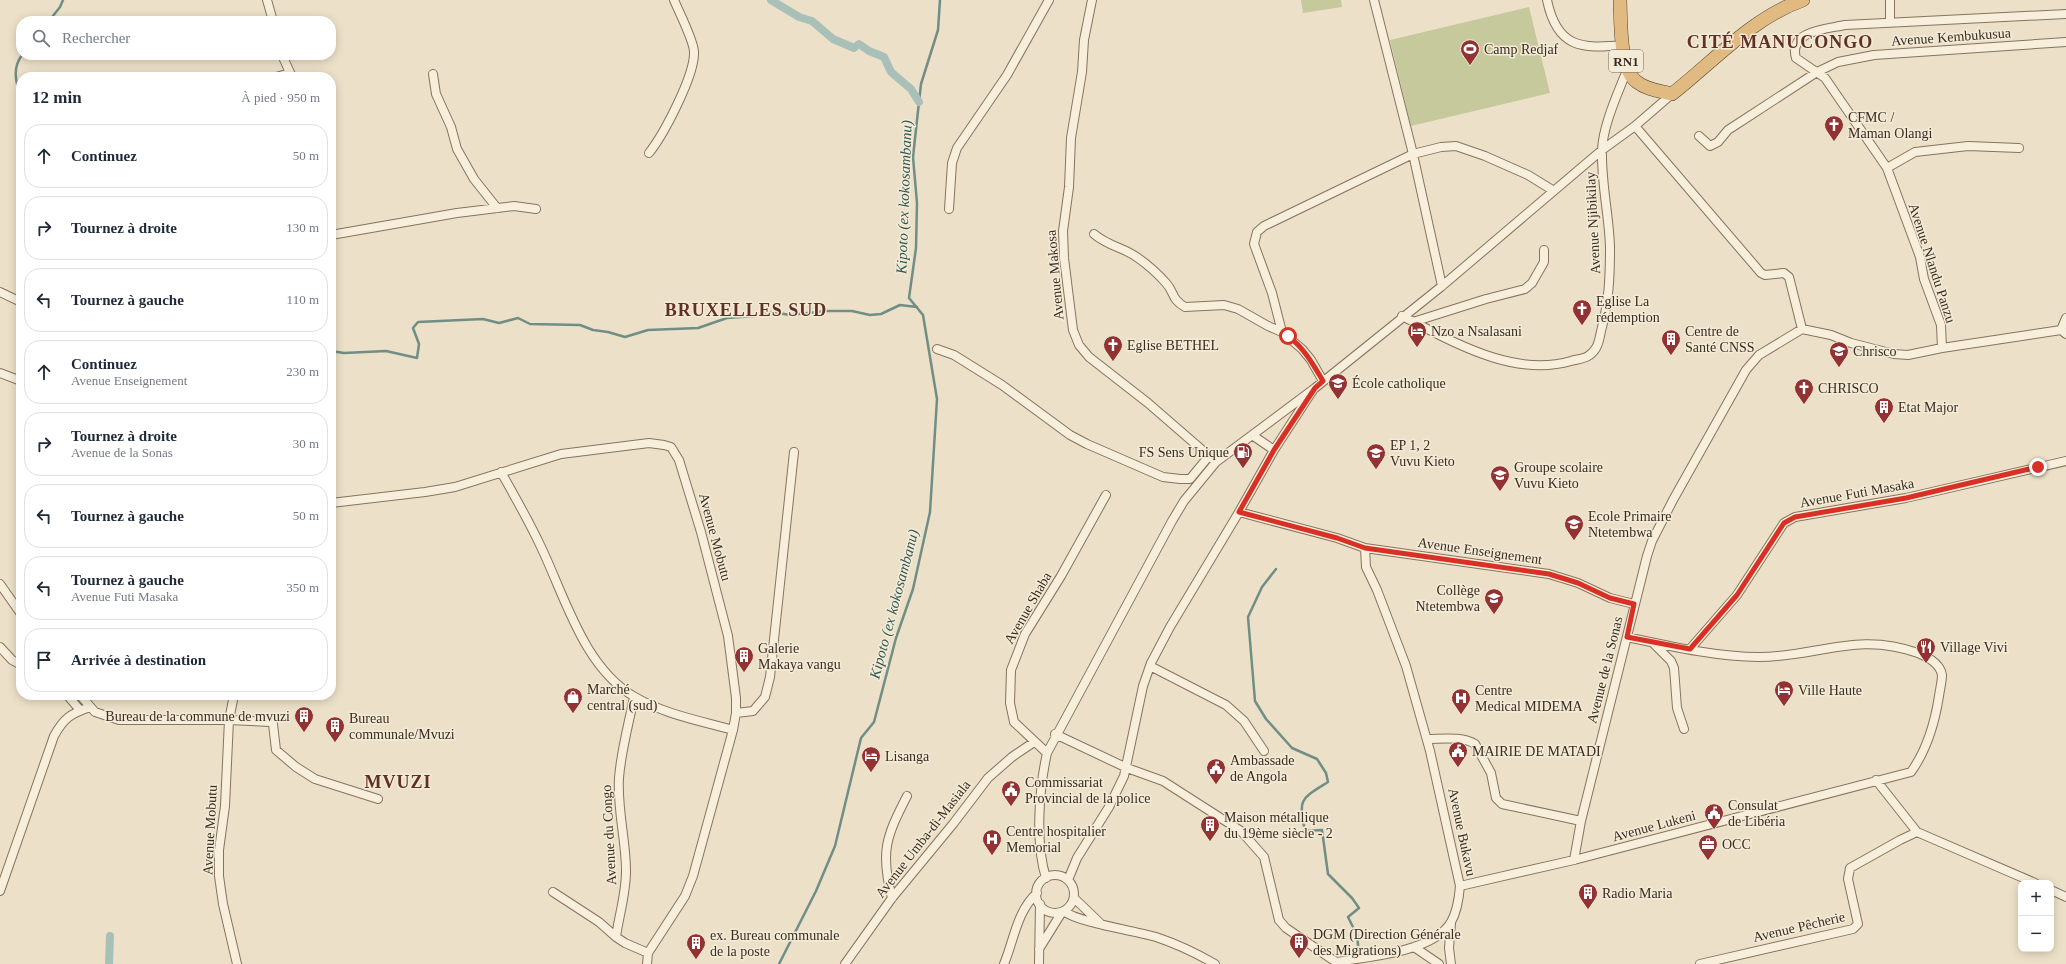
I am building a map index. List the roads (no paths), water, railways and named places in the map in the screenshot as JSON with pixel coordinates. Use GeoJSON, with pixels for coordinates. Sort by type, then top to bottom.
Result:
{"type":"FeatureCollection","features":[{"type":"Feature","properties":{"kind":"highway","name":"RN1"},"geometry":{"type":"LineString","coordinates":[[1620,0],[1623,45],[1627,70],[1636,82],[1647,88],[1672,94]]}},
{"type":"Feature","properties":{"kind":"highway"},"geometry":{"type":"LineString","coordinates":[[1672,94],[1727,47],[1767,19],[1803,0]]}},
{"type":"Feature","properties":{"kind":"street"},"geometry":{"type":"LineString","coordinates":[[267,0],[272,16]]}},
{"type":"Feature","properties":{"kind":"street"},"geometry":{"type":"LineString","coordinates":[[649,153],[660,140],[693,68],[694,51],[674,0]]}},
{"type":"Feature","properties":{"kind":"street"},"geometry":{"type":"LineString","coordinates":[[949,209],[952,163],[957,148],[1007,75],[1049,0]]}},
{"type":"Feature","properties":{"kind":"street","name":"Avenue Makosa"},"geometry":{"type":"LineString","coordinates":[[1092,0],[1084,40],[1082,72],[1071,138],[1069,187],[1063,231],[1066,277],[1073,330],[1078,345],[1089,357],[1148,403],[1216,462]]}},
{"type":"Feature","properties":{"kind":"street"},"geometry":{"type":"LineString","coordinates":[[1374,0],[1413,154],[1442,286]]}},
{"type":"Feature","properties":{"kind":"street"},"geometry":{"type":"LineString","coordinates":[[1547,0],[1550,13],[1558,28],[1568,40],[1578,45],[1596,48],[1623,45]]}},
{"type":"Feature","properties":{"kind":"street"},"geometry":{"type":"LineString","coordinates":[[1890,0],[1890,22],[2066,14]]}},
{"type":"Feature","properties":{"kind":"street","name":"Avenue Nlandu Panzu"},"geometry":{"type":"LineString","coordinates":[[1890,22],[1845,25],[1815,31],[1801,37],[1795,43],[1794,50],[1796,58],[1817,72],[1833,87],[1857,127],[1886,168],[1920,257],[1924,279],[1941,325],[1942,348]]}},
{"type":"Feature","properties":{"kind":"street","name":"Avenue Kembukusua"},"geometry":{"type":"LineString","coordinates":[[1699,136],[1710,146],[1718,142],[1728,130],[1817,72],[1838,62],[1874,55],[2066,42]]}},
{"type":"Feature","properties":{"kind":"street"},"geometry":{"type":"LineString","coordinates":[[284,60],[290,72]]}},
{"type":"Feature","properties":{"kind":"street","name":"Avenue Njibikilay"},"geometry":{"type":"LineString","coordinates":[[1402,316],[1475,352],[1502,360],[1530,364],[1560,364],[1587,358],[1596,348],[1606,312],[1610,282],[1610,246],[1602,150],[1606,132],[1627,70]]}},
{"type":"Feature","properties":{"kind":"street"},"geometry":{"type":"LineString","coordinates":[[433,74],[436,94],[451,127],[457,149],[474,179],[497,208]]}},
{"type":"Feature","properties":{"kind":"street"},"geometry":{"type":"LineString","coordinates":[[1046,878],[1040,860],[1040,846],[1041,778],[1047,753],[1055,734],[1184,501],[1216,462],[1315,388],[1402,316],[1442,286],[1602,150],[1635,126],[1672,94]]}},
{"type":"Feature","properties":{"kind":"street"},"geometry":{"type":"LineString","coordinates":[[1635,126],[1761,273],[1765,275],[1784,273],[1789,277],[1802,329]]}},
{"type":"Feature","properties":{"kind":"street"},"geometry":{"type":"LineString","coordinates":[[1282,332],[1272,293],[1254,244],[1257,232],[1264,226],[1413,154],[1441,147],[1456,146],[1485,156],[1528,175],[1554,191]]}},
{"type":"Feature","properties":{"kind":"street"},"geometry":{"type":"LineString","coordinates":[[1886,168],[1915,152],[1968,146],[2019,148]]}},
{"type":"Feature","properties":{"kind":"street"},"geometry":{"type":"LineString","coordinates":[[336,234],[457,213],[514,206],[536,209]]}},
{"type":"Feature","properties":{"kind":"street"},"geometry":{"type":"LineString","coordinates":[[1094,234],[1104,243],[1126,250],[1137,257],[1160,276],[1168,285],[1172,297],[1185,307],[1224,305],[1238,310],[1282,332],[1302,349],[1311,360],[1323,381]]}},
{"type":"Feature","properties":{"kind":"street"},"geometry":{"type":"LineString","coordinates":[[1413,322],[1486,299],[1525,289],[1532,282],[1544,262],[1544,250]]}},
{"type":"Feature","properties":{"kind":"street"},"geometry":{"type":"LineString","coordinates":[[0,292],[16,300]]}},
{"type":"Feature","properties":{"kind":"street"},"geometry":{"type":"LineString","coordinates":[[1634,604],[1652,541],[1746,370],[1759,355],[1802,329],[1831,335],[1850,343],[1894,354],[1908,355],[1942,348],[2064,332],[2066,318]]}},
{"type":"Feature","properties":{"kind":"street"},"geometry":{"type":"LineString","coordinates":[[937,349],[954,355],[1002,385],[1070,435],[1099,450],[1163,477],[1180,480],[1190,479],[1209,456]]}},
{"type":"Feature","properties":{"kind":"street"},"geometry":{"type":"LineString","coordinates":[[0,373],[16,379]]}},
{"type":"Feature","properties":{"kind":"street"},"geometry":{"type":"LineString","coordinates":[[1068,880],[1077,858],[1117,793],[1127,768],[1143,686],[1150,666],[1170,627],[1239,512],[1274,450],[1315,388]]}},
{"type":"Feature","properties":{"kind":"street"},"geometry":{"type":"LineString","coordinates":[[1252,435],[1274,450]]}},
{"type":"Feature","properties":{"kind":"street","name":"Avenue Mobutu"},"geometry":{"type":"LineString","coordinates":[[336,502],[455,487],[561,454],[649,443],[671,447],[678,460],[685,479],[728,636],[733,668],[736,713],[733,730],[693,876],[686,896],[648,953],[647,964]]}},
{"type":"Feature","properties":{"kind":"street"},"geometry":{"type":"LineString","coordinates":[[736,713],[753,711],[765,697],[770,677],[794,452]]}},
{"type":"Feature","properties":{"kind":"street","name":"Avenue Futi Masaka"},"geometry":{"type":"LineString","coordinates":[[1690,649],[1737,595],[1784,523],[1795,517],[1906,498],[2066,461]]}},
{"type":"Feature","properties":{"kind":"street"},"geometry":{"type":"LineString","coordinates":[[501,472],[542,548],[551,572],[593,658],[608,675],[634,697],[655,706],[733,730]]}},
{"type":"Feature","properties":{"kind":"street","name":"Avenue Shaba"},"geometry":{"type":"LineString","coordinates":[[1047,753],[1014,722],[1011,714],[1010,677],[1015,655],[1025,634],[1064,570],[1106,495]]}},
{"type":"Feature","properties":{"kind":"street","name":"Avenue Enseignement"},"geometry":{"type":"LineString","coordinates":[[1239,512],[1337,538],[1365,548],[1549,574],[1578,583],[1610,598],[1634,604]]}},
{"type":"Feature","properties":{"kind":"street","name":"Avenue Bukavu"},"geometry":{"type":"LineString","coordinates":[[1055,734],[1127,768],[1163,781],[1241,831],[1264,857],[1279,920],[1286,928],[1336,963],[1414,947],[1438,936],[1451,923],[1457,908],[1460,886],[1427,739],[1406,666],[1377,590],[1366,567],[1365,548]]}},
{"type":"Feature","properties":{"kind":"street"},"geometry":{"type":"LineString","coordinates":[[0,584],[16,607]]}},
{"type":"Feature","properties":{"kind":"street","name":"Avenue de la Sonas"},"geometry":{"type":"LineString","coordinates":[[1574,860],[1581,821],[1634,604]]}},
{"type":"Feature","properties":{"kind":"street","name":"Avenue Lukeni"},"geometry":{"type":"LineString","coordinates":[[1460,886],[1574,860],[1911,772],[1920,760],[1936,712],[1942,674],[1934,662],[1924,656],[1901,647],[1877,643],[1848,644],[1771,657],[1748,657],[1690,649],[1627,637]]}},
{"type":"Feature","properties":{"kind":"street"},"geometry":{"type":"LineString","coordinates":[[1652,642],[1671,661],[1674,668],[1677,708],[1684,729]]}},
{"type":"Feature","properties":{"kind":"street"},"geometry":{"type":"LineString","coordinates":[[0,647],[16,662]]}},
{"type":"Feature","properties":{"kind":"street"},"geometry":{"type":"LineString","coordinates":[[1150,666],[1226,706],[1244,721],[1264,751]]}},
{"type":"Feature","properties":{"kind":"street","name":"Avenue du Congo"},"geometry":{"type":"LineString","coordinates":[[616,937],[620,912],[626,890],[619,777],[634,697]]}},
{"type":"Feature","properties":{"kind":"street"},"geometry":{"type":"LineString","coordinates":[[71,700],[80,710]]}},
{"type":"Feature","properties":{"kind":"street"},"geometry":{"type":"LineString","coordinates":[[84,700],[90,707],[102,715],[119,720],[229,720],[271,722],[273,724],[276,750],[296,767],[315,779],[378,799]]}},
{"type":"Feature","properties":{"kind":"street","name":"Avenue Mobutu"},"geometry":{"type":"LineString","coordinates":[[233,700],[229,720],[224,806],[219,850],[219,876],[222,904],[237,964]]}},
{"type":"Feature","properties":{"kind":"street"},"geometry":{"type":"LineString","coordinates":[[0,890],[54,736],[62,721],[80,710],[90,707]]}},
{"type":"Feature","properties":{"kind":"street"},"geometry":{"type":"LineString","coordinates":[[1427,739],[1453,738],[1471,741],[1475,744],[1491,773],[1496,798],[1502,804],[1581,821]]}},
{"type":"Feature","properties":{"kind":"street","name":"Avenue Umba-di-Masiala"},"geometry":{"type":"LineString","coordinates":[[845,964],[892,898],[953,824],[988,778],[1007,761],[1034,742]]}},
{"type":"Feature","properties":{"kind":"street"},"geometry":{"type":"LineString","coordinates":[[1876,780],[1917,832],[2028,880]]}},
{"type":"Feature","properties":{"kind":"street"},"geometry":{"type":"LineString","coordinates":[[892,898],[886,868],[886,847],[890,828],[907,796]]}},
{"type":"Feature","properties":{"kind":"street","name":"Avenue Pêcherie"},"geometry":{"type":"LineString","coordinates":[[1700,964],[1853,929],[1858,924],[1848,879],[1850,868],[1917,832]]}},
{"type":"Feature","properties":{"kind":"street"},"geometry":{"type":"LineString","coordinates":[[1038,950],[1063,911],[1072,904],[1074,898],[1074,892],[1068,880],[1061,876],[1046,878],[1038,887],[1037,893],[1040,904],[1038,950],[1039,964]]}},
{"type":"Feature","properties":{"kind":"street"},"geometry":{"type":"LineString","coordinates":[[2054,891],[2066,897]]}},
{"type":"Feature","properties":{"kind":"street"},"geometry":{"type":"LineString","coordinates":[[553,892],[599,922],[625,943],[648,953]]}},
{"type":"Feature","properties":{"kind":"street"},"geometry":{"type":"LineString","coordinates":[[1004,964],[1020,918],[1027,905],[1037,893]]}},
{"type":"Feature","properties":{"kind":"street"},"geometry":{"type":"LineString","coordinates":[[1074,898],[1101,923]]}},
{"type":"Feature","properties":{"kind":"street"},"geometry":{"type":"LineString","coordinates":[[1040,904],[1049,912],[1063,911],[1072,917],[1156,937],[1182,947],[1215,964]]}},
{"type":"Feature","properties":{"kind":"street"},"geometry":{"type":"LineString","coordinates":[[1451,923],[1449,948],[1452,964]]}},
{"type":"Feature","properties":{"kind":"street"},"geometry":{"type":"LineString","coordinates":[[1414,947],[1439,964]]}},
{"type":"Feature","properties":{"kind":"waterway"},"geometry":{"type":"LineString","coordinates":[[53,16],[63,0]]}},
{"type":"Feature","properties":{"kind":"waterway"},"geometry":{"type":"LineString","coordinates":[[771,0],[799,17],[812,21],[833,39],[854,48],[859,44],[869,51],[884,57],[891,72],[911,89],[919,102]]}},
{"type":"Feature","properties":{"kind":"waterway","name":"Kipoto (ex kokosambanu)"},"geometry":{"type":"LineString","coordinates":[[779,964],[816,891],[835,846],[861,738],[874,722],[896,638],[913,589],[930,512],[937,399],[923,315],[909,298],[916,248],[917,203],[913,157],[921,84],[938,30],[940,0]]}},
{"type":"Feature","properties":{"kind":"waterway"},"geometry":{"type":"LineString","coordinates":[[16,72],[19,60]]}},
{"type":"Feature","properties":{"kind":"waterway"},"geometry":{"type":"LineString","coordinates":[[16,75],[16,80]]}},
{"type":"Feature","properties":{"kind":"waterway"},"geometry":{"type":"LineString","coordinates":[[336,352],[344,353],[386,351],[417,358],[419,344],[413,328],[418,322],[483,319],[499,323],[518,318],[530,324],[580,325],[593,330],[608,332],[625,337],[648,330],[698,328],[727,318],[756,316],[772,312],[790,315],[826,311],[852,311],[870,315],[881,314],[900,305],[917,307]]}},
{"type":"Feature","properties":{"kind":"waterway"},"geometry":{"type":"LineString","coordinates":[[1276,569],[1262,587],[1248,617],[1255,701],[1266,719],[1292,748],[1317,759],[1326,773],[1328,782],[1307,796],[1302,805],[1305,831],[1322,830],[1328,874],[1352,898],[1359,908],[1348,917],[1357,935],[1359,954]]}},
{"type":"Feature","properties":{"kind":"waterway"},"geometry":{"type":"LineString","coordinates":[[109,964],[110,936]]}},
{"type":"Feature","properties":{"kind":"place","name":"Camp Redjaf"},"geometry":{"type":"Point","coordinates":[1470,66]}},
{"type":"Feature","properties":{"kind":"place","name":"CFMC / Maman Olangi"},"geometry":{"type":"Point","coordinates":[1834,142]}},
{"type":"Feature","properties":{"kind":"place","name":"Eglise La rédemption"},"geometry":{"type":"Point","coordinates":[1582,326]}},
{"type":"Feature","properties":{"kind":"place","name":"Nzo a Nsalasani"},"geometry":{"type":"Point","coordinates":[1417,348]}},
{"type":"Feature","properties":{"kind":"place","name":"Centre de Santé CNSS"},"geometry":{"type":"Point","coordinates":[1671,356]}},
{"type":"Feature","properties":{"kind":"place","name":"Eglise BETHEL"},"geometry":{"type":"Point","coordinates":[1113,362]}},
{"type":"Feature","properties":{"kind":"place","name":"Chrisco"},"geometry":{"type":"Point","coordinates":[1839,368]}},
{"type":"Feature","properties":{"kind":"place","name":"École catholique"},"geometry":{"type":"Point","coordinates":[1338,400]}},
{"type":"Feature","properties":{"kind":"place","name":"CHRISCO"},"geometry":{"type":"Point","coordinates":[1804,405]}},
{"type":"Feature","properties":{"kind":"place","name":"Etat Major"},"geometry":{"type":"Point","coordinates":[1884,424]}},
{"type":"Feature","properties":{"kind":"place","name":"FS Sens Unique"},"geometry":{"type":"Point","coordinates":[1243,469]}},
{"type":"Feature","properties":{"kind":"place","name":"EP 1, 2 Vuvu Kieto"},"geometry":{"type":"Point","coordinates":[1376,470]}},
{"type":"Feature","properties":{"kind":"place","name":"Groupe scolaire Vuvu Kieto"},"geometry":{"type":"Point","coordinates":[1500,492]}},
{"type":"Feature","properties":{"kind":"place","name":"Ecole Primaire Ntetembwa"},"geometry":{"type":"Point","coordinates":[1574,541]}},
{"type":"Feature","properties":{"kind":"place","name":"Collège Ntetembwa"},"geometry":{"type":"Point","coordinates":[1494,615]}},
{"type":"Feature","properties":{"kind":"place","name":"Village Vivi"},"geometry":{"type":"Point","coordinates":[1926,664]}},
{"type":"Feature","properties":{"kind":"place","name":"Galerie Makaya vangu"},"geometry":{"type":"Point","coordinates":[744,673]}},
{"type":"Feature","properties":{"kind":"place","name":"Ville Haute"},"geometry":{"type":"Point","coordinates":[1784,707]}},
{"type":"Feature","properties":{"kind":"place","name":"Marché central (sud)"},"geometry":{"type":"Point","coordinates":[573,714]}},
{"type":"Feature","properties":{"kind":"place","name":"Centre Medical MIDEMA"},"geometry":{"type":"Point","coordinates":[1461,715]}},
{"type":"Feature","properties":{"kind":"place","name":"Bureau de la commune de mvuzi"},"geometry":{"type":"Point","coordinates":[304,733]}},
{"type":"Feature","properties":{"kind":"place","name":"Bureau communale/Mvuzi"},"geometry":{"type":"Point","coordinates":[335,743]}},
{"type":"Feature","properties":{"kind":"place","name":"MAIRIE DE MATADI"},"geometry":{"type":"Point","coordinates":[1458,768]}},
{"type":"Feature","properties":{"kind":"place","name":"Lisanga"},"geometry":{"type":"Point","coordinates":[871,773]}},
{"type":"Feature","properties":{"kind":"place","name":"Ambassade de Angola"},"geometry":{"type":"Point","coordinates":[1216,785]}},
{"type":"Feature","properties":{"kind":"place","name":"Commissariat Provincial de la police"},"geometry":{"type":"Point","coordinates":[1011,807]}},
{"type":"Feature","properties":{"kind":"place","name":"Consulat de Libéria"},"geometry":{"type":"Point","coordinates":[1714,830]}},
{"type":"Feature","properties":{"kind":"place","name":"Maison métallique du 19ème siècle - 2"},"geometry":{"type":"Point","coordinates":[1210,842]}},
{"type":"Feature","properties":{"kind":"place","name":"Centre hospitalier Memorial"},"geometry":{"type":"Point","coordinates":[992,856]}},
{"type":"Feature","properties":{"kind":"place","name":"OCC"},"geometry":{"type":"Point","coordinates":[1708,861]}},
{"type":"Feature","properties":{"kind":"place","name":"Radio Maria"},"geometry":{"type":"Point","coordinates":[1588,910]}},
{"type":"Feature","properties":{"kind":"place","name":"DGM (Direction Générale des Migrations)"},"geometry":{"type":"Point","coordinates":[1299,959]}},
{"type":"Feature","properties":{"kind":"place","name":"ex. Bureau communale de la poste"},"geometry":{"type":"Point","coordinates":[696,960]}},
{"type":"Feature","properties":{"kind":"district","name":"CITÉ MANUCONGO"},"geometry":{"type":"Point","coordinates":[1780,42]}},
{"type":"Feature","properties":{"kind":"district","name":"BRUXELLES SUD"},"geometry":{"type":"Point","coordinates":[746,310]}},
{"type":"Feature","properties":{"kind":"district","name":"MVUZI"},"geometry":{"type":"Point","coordinates":[398,782]}}]}
